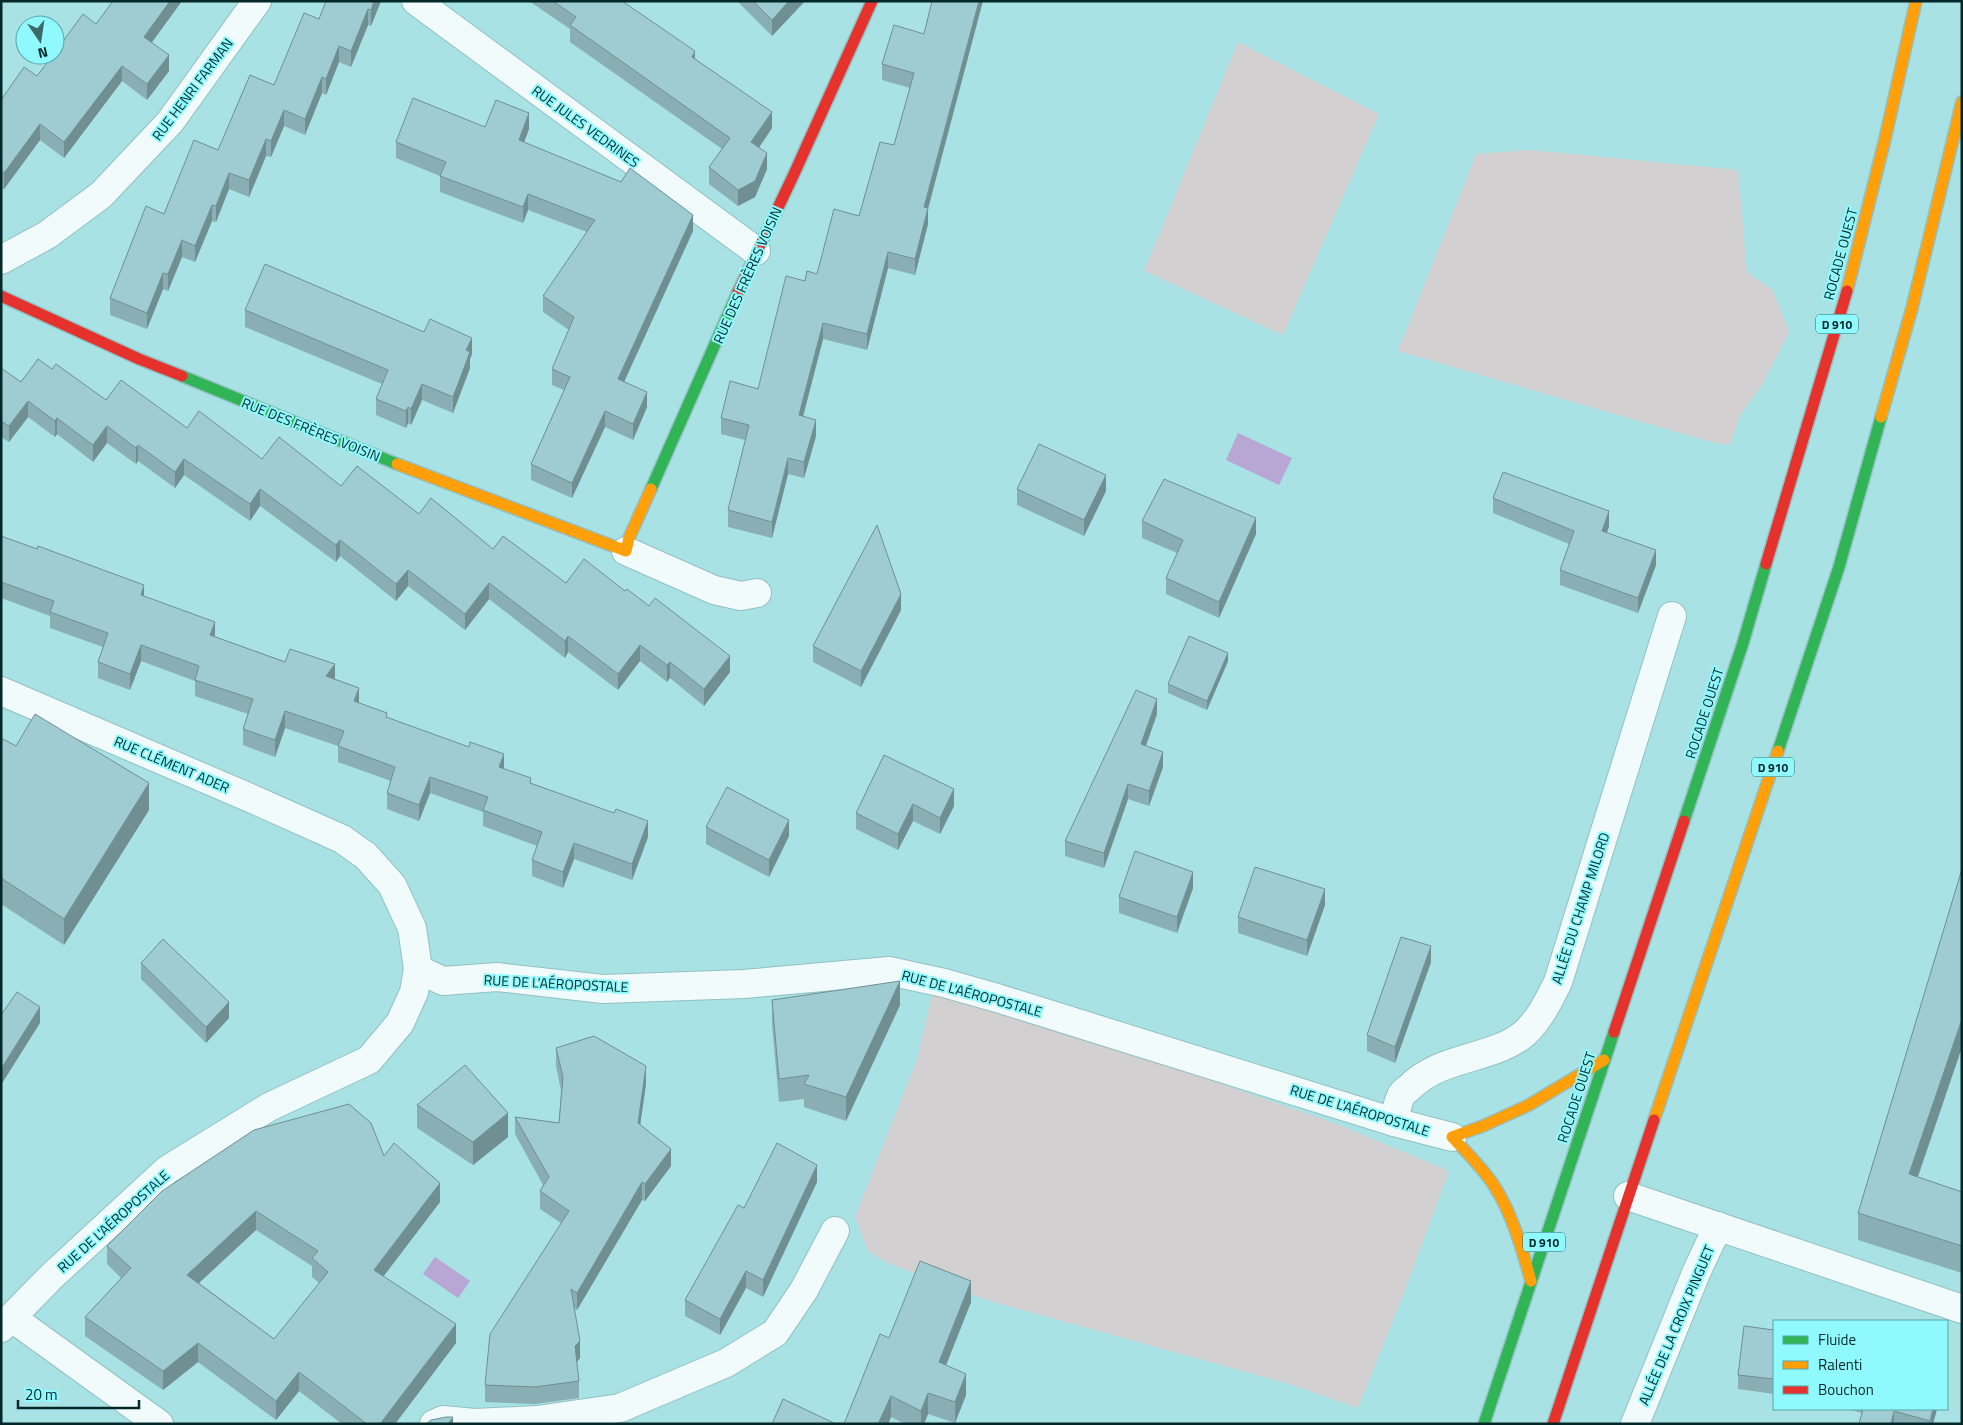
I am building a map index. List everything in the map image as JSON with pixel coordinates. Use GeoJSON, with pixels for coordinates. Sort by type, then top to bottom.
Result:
{"type":"FeatureCollection","features":[{"type":"Feature","properties":{"kind":"main road","name":"RUE DES FRÈRES VOISIN"},"geometry":{"type":"LineString","coordinates":[[1,296],[185,378],[443,483],[626,551],[629,538],[756,251],[794,174],[872,1]]}},
{"type":"Feature","properties":{"kind":"main road","name":"ROCADE OUEST"},"geometry":{"type":"LineString","coordinates":[[1484,1424],[1743,643],[1847,291],[1885,139],[1916,1]]}},
{"type":"Feature","properties":{"kind":"main road","name":"D 910"},"geometry":{"type":"LineString","coordinates":[[1553,1424],[1839,567],[1912,308],[1962,102]]}},
{"type":"Feature","properties":{"kind":"main road"},"geometry":{"type":"LineString","coordinates":[[1531,1281],[1514,1224],[1500,1198],[1486,1175],[1452,1137],[1483,1126],[1529,1105],[1604,1060]]}},
{"type":"Feature","properties":{"kind":"street","name":"RUE HENRI FARMAN"},"geometry":{"type":"LineString","coordinates":[[1,260],[47,235],[101,195],[170,122],[257,1]]}},
{"type":"Feature","properties":{"kind":"street","name":"RUE JULES VEDRINES"},"geometry":{"type":"LineString","coordinates":[[416,1],[756,251]]}},
{"type":"Feature","properties":{"kind":"street","name":"RUE DES FRÈRES VOISIN"},"geometry":{"type":"LineString","coordinates":[[626,551],[714,590],[741,596],[757,594]]}},
{"type":"Feature","properties":{"kind":"street","name":"ALLÉE DU CHAMP MILORD"},"geometry":{"type":"LineString","coordinates":[[1394,1122],[1401,1095],[1417,1079],[1436,1068],[1504,1045],[1524,1034],[1538,1019],[1548,1001],[1558,982],[1672,616]]}},
{"type":"Feature","properties":{"kind":"street","name":"RUE CLÉMENT ADER"},"geometry":{"type":"LineString","coordinates":[[1,691],[257,800],[342,839],[366,856],[392,885],[412,928],[418,969],[414,992],[400,1023],[369,1060]]}},
{"type":"Feature","properties":{"kind":"street","name":"RUE DE L'AÉROPOSTALE"},"geometry":{"type":"LineString","coordinates":[[418,969],[443,981],[497,977],[603,989],[744,984],[889,972],[944,983],[997,998],[1394,1122],[1452,1137]]}},
{"type":"Feature","properties":{"kind":"street","name":"RUE DE L'AÉROPOSTALE"},"geometry":{"type":"LineString","coordinates":[[7,1323],[59,1270],[167,1170],[269,1107],[369,1060]]}},
{"type":"Feature","properties":{"kind":"street"},"geometry":{"type":"LineString","coordinates":[[1628,1196],[1962,1309]]}},
{"type":"Feature","properties":{"kind":"street","name":"ALLÉE DE LA CROIX PINGUET"},"geometry":{"type":"LineString","coordinates":[[1635,1424],[1696,1273],[1718,1226]]}},
{"type":"Feature","properties":{"kind":"street"},"geometry":{"type":"LineString","coordinates":[[434,1424],[443,1420],[475,1423],[537,1420],[620,1408],[726,1363],[775,1333],[804,1290],[835,1231]]}},
{"type":"Feature","properties":{"kind":"street"},"geometry":{"type":"LineString","coordinates":[[7,1323],[159,1424]]}},
{"type":"Feature","properties":{"kind":"shaded area"},"geometry":{"type":"Polygon","coordinates":[[[1238,42],[1379,114],[1283,335],[1144,271],[1238,42]]]}},
{"type":"Feature","properties":{"kind":"shaded area"},"geometry":{"type":"Polygon","coordinates":[[[1531,150],[1738,170],[1747,272],[1773,290],[1789,332],[1762,385],[1740,415],[1730,445],[1711,442],[1398,351],[1476,154],[1531,150]]]}},
{"type":"Feature","properties":{"kind":"shaded area"},"geometry":{"type":"Polygon","coordinates":[[[1238,433],[1292,458],[1279,485],[1226,460],[1238,433]]]}},
{"type":"Feature","properties":{"kind":"shaded area"},"geometry":{"type":"Polygon","coordinates":[[[932,995],[1006,1014],[1181,1070],[1337,1124],[1449,1171],[1407,1285],[1358,1408],[1289,1384],[993,1302],[887,1263],[868,1251],[855,1217],[917,1059],[932,995]]]}},
{"type":"Feature","properties":{"kind":"shaded area"},"geometry":{"type":"Polygon","coordinates":[[[435,1257],[470,1281],[458,1298],[423,1274],[435,1257]]]}},
{"type":"Feature","properties":{"kind":"building"},"geometry":{"type":"Polygon","coordinates":[[[113,1],[170,1],[144,37],[169,55],[147,84],[122,66],[64,142],[40,124],[4,173],[1,172],[1,100],[24,67],[37,76],[45,65],[65,65],[65,38],[83,14],[96,24],[113,1]]]}},
{"type":"Feature","properties":{"kind":"building"},"geometry":{"type":"Polygon","coordinates":[[[326,1],[374,1],[371,10],[368,9],[351,51],[339,46],[326,79],[322,77],[305,119],[284,110],[271,141],[266,139],[249,180],[229,173],[216,206],[212,205],[195,246],[182,240],[168,274],[163,273],[147,313],[110,298],[146,206],[164,214],[194,140],[218,150],[250,75],[274,85],[304,13],[319,19],[326,1]]]}},
{"type":"Feature","properties":{"kind":"building"},"geometry":{"type":"Polygon","coordinates":[[[553,1],[622,1],[695,51],[692,57],[772,112],[751,142],[767,153],[755,181],[738,190],[709,167],[730,138],[570,25],[576,17],[553,1]]]}},
{"type":"Feature","properties":{"kind":"building"},"geometry":{"type":"Polygon","coordinates":[[[753,1],[789,1],[772,20],[753,1]]]}},
{"type":"Feature","properties":{"kind":"building"},"geometry":{"type":"Polygon","coordinates":[[[932,1],[979,1],[924,207],[928,208],[915,259],[888,252],[867,334],[823,323],[799,415],[816,420],[804,462],[788,458],[772,522],[728,510],[749,425],[721,418],[730,381],[758,389],[786,276],[805,281],[807,271],[817,274],[834,209],[859,216],[880,142],[894,145],[914,73],[882,64],[894,25],[924,34],[932,1]]]}},
{"type":"Feature","properties":{"kind":"building"},"geometry":{"type":"Polygon","coordinates":[[[413,98],[485,127],[496,100],[529,113],[519,140],[621,182],[630,168],[693,215],[618,379],[647,392],[633,424],[605,411],[572,483],[531,464],[570,377],[552,369],[574,317],[543,296],[595,220],[528,194],[523,207],[440,176],[446,162],[396,142],[413,98]]]}},
{"type":"Feature","properties":{"kind":"building"},"geometry":{"type":"Polygon","coordinates":[[[265,264],[424,332],[430,319],[472,338],[466,350],[470,352],[453,397],[422,384],[411,409],[408,407],[406,411],[376,399],[388,370],[245,310],[265,264]]]}},
{"type":"Feature","properties":{"kind":"building"},"geometry":{"type":"Polygon","coordinates":[[[38,359],[52,369],[56,364],[106,400],[121,380],[187,428],[199,411],[262,459],[279,437],[341,486],[357,466],[419,514],[431,498],[493,549],[503,536],[566,583],[584,559],[625,591],[627,589],[649,606],[655,598],[730,656],[704,689],[670,662],[667,665],[640,645],[618,674],[568,636],[565,641],[489,583],[465,614],[408,570],[396,584],[340,540],[336,545],[260,489],[250,504],[184,459],[175,472],[138,445],[136,448],[107,426],[93,445],[57,418],[55,421],[28,401],[9,426],[1,421],[1,368],[21,382],[38,359]]]}},
{"type":"Feature","properties":{"kind":"building"},"geometry":{"type":"Polygon","coordinates":[[[1039,444],[1106,475],[1084,520],[1017,489],[1039,444]]]}},
{"type":"Feature","properties":{"kind":"building"},"geometry":{"type":"Polygon","coordinates":[[[1503,472],[1609,511],[1602,531],[1656,550],[1638,598],[1560,570],[1574,531],[1493,498],[1503,472]]]}},
{"type":"Feature","properties":{"kind":"building"},"geometry":{"type":"Polygon","coordinates":[[[1164,479],[1256,518],[1219,602],[1166,578],[1183,540],[1142,521],[1164,479]]]}},
{"type":"Feature","properties":{"kind":"building"},"geometry":{"type":"Polygon","coordinates":[[[877,525],[901,594],[861,671],[813,646],[877,525]]]}},
{"type":"Feature","properties":{"kind":"building"},"geometry":{"type":"Polygon","coordinates":[[[1,536],[37,549],[38,546],[144,585],[141,595],[215,622],[210,635],[285,662],[290,649],[335,664],[326,676],[359,688],[354,701],[387,713],[386,717],[469,747],[470,742],[504,754],[499,767],[531,778],[530,783],[614,813],[616,809],[648,821],[632,864],[574,843],[563,872],[532,860],[542,832],[483,810],[488,797],[430,777],[419,805],[387,793],[395,767],[338,746],[344,731],[285,711],[275,740],[243,729],[253,699],[195,680],[199,666],[141,645],[130,674],[98,662],[108,633],[50,612],[54,601],[1,582],[1,536]]]}},
{"type":"Feature","properties":{"kind":"building"},"geometry":{"type":"Polygon","coordinates":[[[1189,636],[1228,653],[1207,701],[1168,684],[1189,636]]]}},
{"type":"Feature","properties":{"kind":"building"},"geometry":{"type":"Polygon","coordinates":[[[1136,690],[1157,699],[1141,744],[1163,752],[1149,791],[1128,784],[1104,853],[1065,841],[1136,690]]]}},
{"type":"Feature","properties":{"kind":"building"},"geometry":{"type":"Polygon","coordinates":[[[35,714],[149,783],[64,919],[1,878],[1,738],[16,746],[35,714]]]}},
{"type":"Feature","properties":{"kind":"building"},"geometry":{"type":"Polygon","coordinates":[[[884,755],[954,789],[940,818],[913,804],[898,834],[856,813],[884,755]]]}},
{"type":"Feature","properties":{"kind":"building"},"geometry":{"type":"Polygon","coordinates":[[[727,787],[789,820],[769,860],[706,827],[727,787]]]}},
{"type":"Feature","properties":{"kind":"building"},"geometry":{"type":"Polygon","coordinates":[[[1135,851],[1193,872],[1177,917],[1119,897],[1135,851]]]}},
{"type":"Feature","properties":{"kind":"building"},"geometry":{"type":"Polygon","coordinates":[[[1255,867],[1325,889],[1307,940],[1238,917],[1255,867]]]}},
{"type":"Feature","properties":{"kind":"building"},"geometry":{"type":"Polygon","coordinates":[[[1962,869],[1962,1019],[1909,1174],[1962,1192],[1962,1246],[1858,1213],[1962,869]]]}},
{"type":"Feature","properties":{"kind":"building"},"geometry":{"type":"Polygon","coordinates":[[[1401,937],[1431,946],[1395,1047],[1367,1035],[1401,937]]]}},
{"type":"Feature","properties":{"kind":"building"},"geometry":{"type":"Polygon","coordinates":[[[163,939],[229,1002],[206,1027],[141,963],[163,939]]]}},
{"type":"Feature","properties":{"kind":"building"},"geometry":{"type":"Polygon","coordinates":[[[900,981],[846,1097],[804,1084],[809,1075],[779,1079],[772,1000],[900,981]]]}},
{"type":"Feature","properties":{"kind":"building"},"geometry":{"type":"Polygon","coordinates":[[[17,992],[40,1007],[1,1069],[1,1015],[17,992]]]}},
{"type":"Feature","properties":{"kind":"building"},"geometry":{"type":"Polygon","coordinates":[[[594,1036],[646,1066],[638,1123],[671,1149],[645,1184],[642,1182],[577,1293],[571,1289],[580,1341],[575,1346],[579,1381],[535,1387],[485,1385],[490,1334],[569,1211],[540,1191],[549,1177],[515,1117],[559,1123],[563,1077],[556,1048],[594,1036]]]}},
{"type":"Feature","properties":{"kind":"building"},"geometry":{"type":"Polygon","coordinates":[[[465,1065],[508,1113],[473,1142],[417,1105],[465,1065]]]}},
{"type":"Feature","properties":{"kind":"building"},"geometry":{"type":"Polygon","coordinates":[[[349,1104],[371,1123],[384,1156],[394,1143],[440,1183],[374,1270],[456,1324],[380,1424],[367,1424],[299,1372],[276,1401],[198,1343],[163,1371],[85,1317],[131,1268],[107,1246],[162,1191],[254,1130],[349,1104]],[[256,1211],[187,1275],[274,1339],[328,1272],[312,1258],[318,1251],[256,1211]]]}},
{"type":"Feature","properties":{"kind":"building"},"geometry":{"type":"Polygon","coordinates":[[[777,1143],[817,1165],[763,1280],[746,1271],[720,1319],[685,1300],[738,1205],[744,1208],[777,1143]]]}},
{"type":"Feature","properties":{"kind":"building"},"geometry":{"type":"Polygon","coordinates":[[[920,1261],[971,1281],[939,1362],[966,1374],[955,1402],[928,1393],[921,1411],[891,1396],[878,1424],[844,1424],[880,1334],[889,1338],[920,1261]]]}},
{"type":"Feature","properties":{"kind":"building"},"geometry":{"type":"Polygon","coordinates":[[[1744,1326],[1773,1330],[1773,1379],[1738,1375],[1744,1326]]]}},
{"type":"Feature","properties":{"kind":"building"},"geometry":{"type":"Polygon","coordinates":[[[783,1399],[836,1424],[772,1424],[783,1399]]]}},
{"type":"Feature","properties":{"kind":"building"},"geometry":{"type":"Polygon","coordinates":[[[1863,1410],[1933,1410],[1930,1421],[1894,1411],[1891,1424],[1859,1424],[1863,1410]]]}},
{"type":"Feature","properties":{"kind":"building"},"geometry":{"type":"Polygon","coordinates":[[[453,1417],[448,1424],[426,1424],[431,1420],[453,1417]]]}},
{"type":"Feature","properties":{"kind":"traffic: fast"},"geometry":{"type":"LineString","coordinates":[[651,489],[738,292]]}},
{"type":"Feature","properties":{"kind":"traffic: fast"},"geometry":{"type":"LineString","coordinates":[[182,376],[397,464]]}},
{"type":"Feature","properties":{"kind":"traffic: fast"},"geometry":{"type":"LineString","coordinates":[[1778,751],[1839,567],[1881,417]]}},
{"type":"Feature","properties":{"kind":"traffic: fast"},"geometry":{"type":"LineString","coordinates":[[1684,821],[1743,643],[1766,564]]}},
{"type":"Feature","properties":{"kind":"traffic: fast"},"geometry":{"type":"LineString","coordinates":[[1484,1424],[1614,1032]]}},
{"type":"Feature","properties":{"kind":"traffic: slow"},"geometry":{"type":"LineString","coordinates":[[1847,291],[1885,139],[1916,1]]}},
{"type":"Feature","properties":{"kind":"traffic: slow"},"geometry":{"type":"LineString","coordinates":[[1881,417],[1912,308],[1962,102]]}},
{"type":"Feature","properties":{"kind":"traffic: slow"},"geometry":{"type":"LineString","coordinates":[[397,464],[626,551],[629,538],[651,489]]}},
{"type":"Feature","properties":{"kind":"traffic: slow"},"geometry":{"type":"LineString","coordinates":[[1654,1120],[1778,751]]}},
{"type":"Feature","properties":{"kind":"traffic: slow"},"geometry":{"type":"LineString","coordinates":[[1531,1281],[1507,1209],[1495,1187],[1475,1161],[1452,1137],[1483,1126],[1529,1105],[1604,1060]]}},
{"type":"Feature","properties":{"kind":"traffic: jam"},"geometry":{"type":"LineString","coordinates":[[738,292],[794,174],[872,1]]}},
{"type":"Feature","properties":{"kind":"traffic: jam"},"geometry":{"type":"LineString","coordinates":[[1766,564],[1847,291]]}},
{"type":"Feature","properties":{"kind":"traffic: jam"},"geometry":{"type":"LineString","coordinates":[[1,296],[139,359],[182,376]]}},
{"type":"Feature","properties":{"kind":"traffic: jam"},"geometry":{"type":"LineString","coordinates":[[1614,1032],[1684,821]]}},
{"type":"Feature","properties":{"kind":"traffic: jam"},"geometry":{"type":"LineString","coordinates":[[1553,1424],[1654,1120]]}}]}
